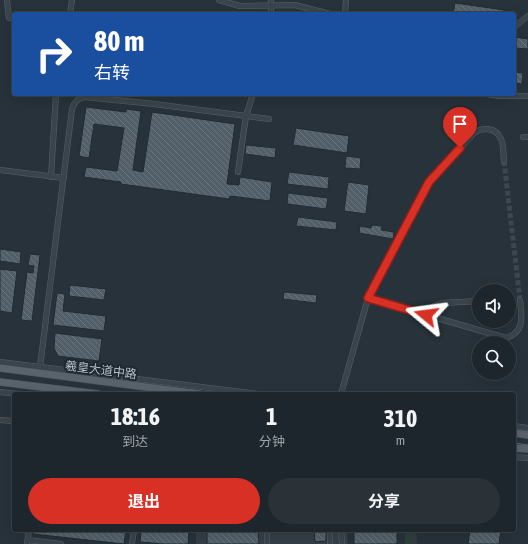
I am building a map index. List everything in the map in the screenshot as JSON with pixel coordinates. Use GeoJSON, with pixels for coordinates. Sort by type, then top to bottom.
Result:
{"type":"FeatureCollection","features":[{"type":"Feature","properties":{"kind":"main road","name":"羲皇大道中路"},"geometry":{"type":"LineString","coordinates":[[0,368],[184,392]]}},
{"type":"Feature","properties":{"kind":"main road","name":"羲皇大道中路"},"geometry":{"type":"LineString","coordinates":[[0,382],[48,391],[65,392]]}},
{"type":"Feature","properties":{"kind":"main road"},"geometry":{"type":"LineString","coordinates":[[516,433],[528,435]]}},
{"type":"Feature","properties":{"kind":"main road"},"geometry":{"type":"LineString","coordinates":[[516,448],[528,449]]}},
{"type":"Feature","properties":{"kind":"street"},"geometry":{"type":"LineString","coordinates":[[7,0],[9,18]]}},
{"type":"Feature","properties":{"kind":"street"},"geometry":{"type":"LineString","coordinates":[[70,12],[72,0]]}},
{"type":"Feature","properties":{"kind":"street"},"geometry":{"type":"LineString","coordinates":[[219,0],[240,6],[271,3],[295,5],[322,12]]}},
{"type":"Feature","properties":{"kind":"street"},"geometry":{"type":"LineString","coordinates":[[345,12],[346,0]]}},
{"type":"Feature","properties":{"kind":"street"},"geometry":{"type":"LineString","coordinates":[[516,25],[528,16]]}},
{"type":"Feature","properties":{"kind":"street"},"geometry":{"type":"LineString","coordinates":[[51,177],[56,96]]}},
{"type":"Feature","properties":{"kind":"street"},"geometry":{"type":"LineString","coordinates":[[238,172],[246,116],[252,96]]}},
{"type":"Feature","properties":{"kind":"street"},"geometry":{"type":"LineString","coordinates":[[499,96],[528,96]]}},
{"type":"Feature","properties":{"kind":"street"},"geometry":{"type":"LineString","coordinates":[[40,367],[72,109],[75,102],[85,97],[154,104],[269,119]]}},
{"type":"Feature","properties":{"kind":"street"},"geometry":{"type":"LineString","coordinates":[[342,392],[368,298],[429,182],[474,133],[483,129],[489,129],[498,134],[502,143],[504,161]]}},
{"type":"Feature","properties":{"kind":"street"},"geometry":{"type":"LineString","coordinates":[[0,170],[64,178]]}},
{"type":"Feature","properties":{"kind":"street"},"geometry":{"type":"LineString","coordinates":[[368,298],[506,338],[514,335],[519,328],[522,316],[520,300]]}},
{"type":"Feature","properties":{"kind":"street"},"geometry":{"type":"LineString","coordinates":[[426,315],[434,306],[442,302],[472,301]]}},
{"type":"Feature","properties":{"kind":"street"},"geometry":{"type":"LineString","coordinates":[[0,362],[242,392]]}},
{"type":"Feature","properties":{"kind":"street"},"geometry":{"type":"LineString","coordinates":[[0,392],[12,393]]}},
{"type":"Feature","properties":{"kind":"street"},"geometry":{"type":"LineString","coordinates":[[0,420],[12,421]]}},
{"type":"Feature","properties":{"kind":"street"},"geometry":{"type":"LineString","coordinates":[[516,426],[528,428]]}},
{"type":"Feature","properties":{"kind":"street"},"geometry":{"type":"LineString","coordinates":[[516,457],[528,458]]}},
{"type":"Feature","properties":{"kind":"street"},"geometry":{"type":"LineString","coordinates":[[29,532],[28,542],[61,544]]}},
{"type":"Feature","properties":{"kind":"street"},"geometry":{"type":"LineString","coordinates":[[132,544],[134,532]]}},
{"type":"Feature","properties":{"kind":"street"},"geometry":{"type":"LineString","coordinates":[[267,532],[267,544]]}},
{"type":"Feature","properties":{"kind":"street"},"geometry":{"type":"LineString","coordinates":[[330,532],[330,543]]}},
{"type":"Feature","properties":{"kind":"street"},"geometry":{"type":"LineString","coordinates":[[341,532],[342,544]]}},
{"type":"Feature","properties":{"kind":"shaded area"},"geometry":{"type":"Polygon","coordinates":[[[196,532],[347,532],[348,544],[196,544],[196,532]]]}},
{"type":"Feature","properties":{"kind":"green space"},"geometry":{"type":"Polygon","coordinates":[[[405,532],[416,532],[417,544],[405,544],[405,532]]]}},
{"type":"Feature","properties":{"kind":"building"},"geometry":{"type":"Polygon","coordinates":[[[455,3],[504,10],[504,12],[453,12],[455,3]]]}},
{"type":"Feature","properties":{"kind":"building"},"geometry":{"type":"Polygon","coordinates":[[[516,37],[528,39],[528,49],[516,48],[516,37]]]}},
{"type":"Feature","properties":{"kind":"building"},"geometry":{"type":"Polygon","coordinates":[[[516,72],[523,73],[522,84],[516,83],[516,72]]]}},
{"type":"Feature","properties":{"kind":"building"},"geometry":{"type":"Polygon","coordinates":[[[86,107],[126,112],[126,109],[141,111],[133,170],[143,172],[152,112],[235,124],[227,184],[239,185],[240,177],[272,182],[270,201],[230,196],[229,199],[121,184],[121,182],[84,177],[86,167],[117,171],[124,128],[94,124],[89,158],[79,156],[86,107]]]}},
{"type":"Feature","properties":{"kind":"building"},"geometry":{"type":"Polygon","coordinates":[[[296,128],[349,136],[347,153],[293,145],[296,128]]]}},
{"type":"Feature","properties":{"kind":"building"},"geometry":{"type":"Polygon","coordinates":[[[246,145],[276,148],[275,158],[245,154],[246,145]]]}},
{"type":"Feature","properties":{"kind":"building"},"geometry":{"type":"Polygon","coordinates":[[[346,156],[361,158],[360,169],[345,168],[346,156]]]}},
{"type":"Feature","properties":{"kind":"building"},"geometry":{"type":"Polygon","coordinates":[[[289,172],[329,177],[328,189],[287,184],[289,172]]]}},
{"type":"Feature","properties":{"kind":"building"},"geometry":{"type":"Polygon","coordinates":[[[348,182],[369,185],[366,214],[344,211],[348,182]]]}},
{"type":"Feature","properties":{"kind":"building"},"geometry":{"type":"Polygon","coordinates":[[[288,193],[328,198],[326,209],[287,204],[288,193]]]}},
{"type":"Feature","properties":{"kind":"building"},"geometry":{"type":"Polygon","coordinates":[[[298,217],[337,222],[336,230],[296,226],[298,217]]]}},
{"type":"Feature","properties":{"kind":"building"},"geometry":{"type":"Polygon","coordinates":[[[372,225],[382,226],[381,230],[394,232],[393,239],[359,233],[360,226],[371,228],[372,225]]]}},
{"type":"Feature","properties":{"kind":"building"},"geometry":{"type":"Polygon","coordinates":[[[0,249],[21,252],[20,264],[0,261],[0,249]]]}},
{"type":"Feature","properties":{"kind":"building"},"geometry":{"type":"Polygon","coordinates":[[[30,254],[40,255],[32,321],[21,320],[27,272],[33,273],[34,266],[28,265],[30,254]]]}},
{"type":"Feature","properties":{"kind":"building"},"geometry":{"type":"Polygon","coordinates":[[[0,269],[17,271],[12,313],[0,311],[0,269]]]}},
{"type":"Feature","properties":{"kind":"building"},"geometry":{"type":"Polygon","coordinates":[[[70,285],[106,289],[104,300],[69,296],[70,285]]]}},
{"type":"Feature","properties":{"kind":"building"},"geometry":{"type":"Polygon","coordinates":[[[284,292],[317,295],[316,303],[283,299],[284,292]]]}},
{"type":"Feature","properties":{"kind":"building"},"geometry":{"type":"Polygon","coordinates":[[[57,293],[65,294],[63,311],[106,316],[104,331],[53,325],[57,293]]]}},
{"type":"Feature","properties":{"kind":"building"},"geometry":{"type":"Polygon","coordinates":[[[55,333],[102,339],[99,361],[58,356],[54,348],[55,333]]]}},
{"type":"Feature","properties":{"kind":"building"},"geometry":{"type":"Polygon","coordinates":[[[34,532],[126,532],[124,544],[33,534],[34,532]]]}},
{"type":"Feature","properties":{"kind":"building"},"geometry":{"type":"Polygon","coordinates":[[[141,532],[189,532],[188,544],[140,542],[141,532]]]}},
{"type":"Feature","properties":{"kind":"building"},"geometry":{"type":"Polygon","coordinates":[[[207,532],[258,532],[259,544],[207,544],[207,532]]]}},
{"type":"Feature","properties":{"kind":"building"},"geometry":{"type":"Polygon","coordinates":[[[314,532],[326,532],[326,541],[315,542],[314,532]]]}},
{"type":"Feature","properties":{"kind":"building"},"geometry":{"type":"Polygon","coordinates":[[[354,532],[397,532],[397,544],[354,544],[354,532]]]}},
{"type":"Feature","properties":{"kind":"building"},"geometry":{"type":"Polygon","coordinates":[[[470,532],[501,532],[499,544],[468,544],[470,532]]]}},
{"type":"Feature","properties":{"kind":"tunnel"},"geometry":{"type":"LineString","coordinates":[[504,161],[520,300]]}},
{"type":"Feature","properties":{"kind":"tram line"},"geometry":{"type":"LineString","coordinates":[[516,443],[528,445]]}},
{"type":"Feature","properties":{"kind":"route"},"geometry":{"type":"LineString","coordinates":[[426,315],[368,298],[429,182],[460,148]]}}]}
